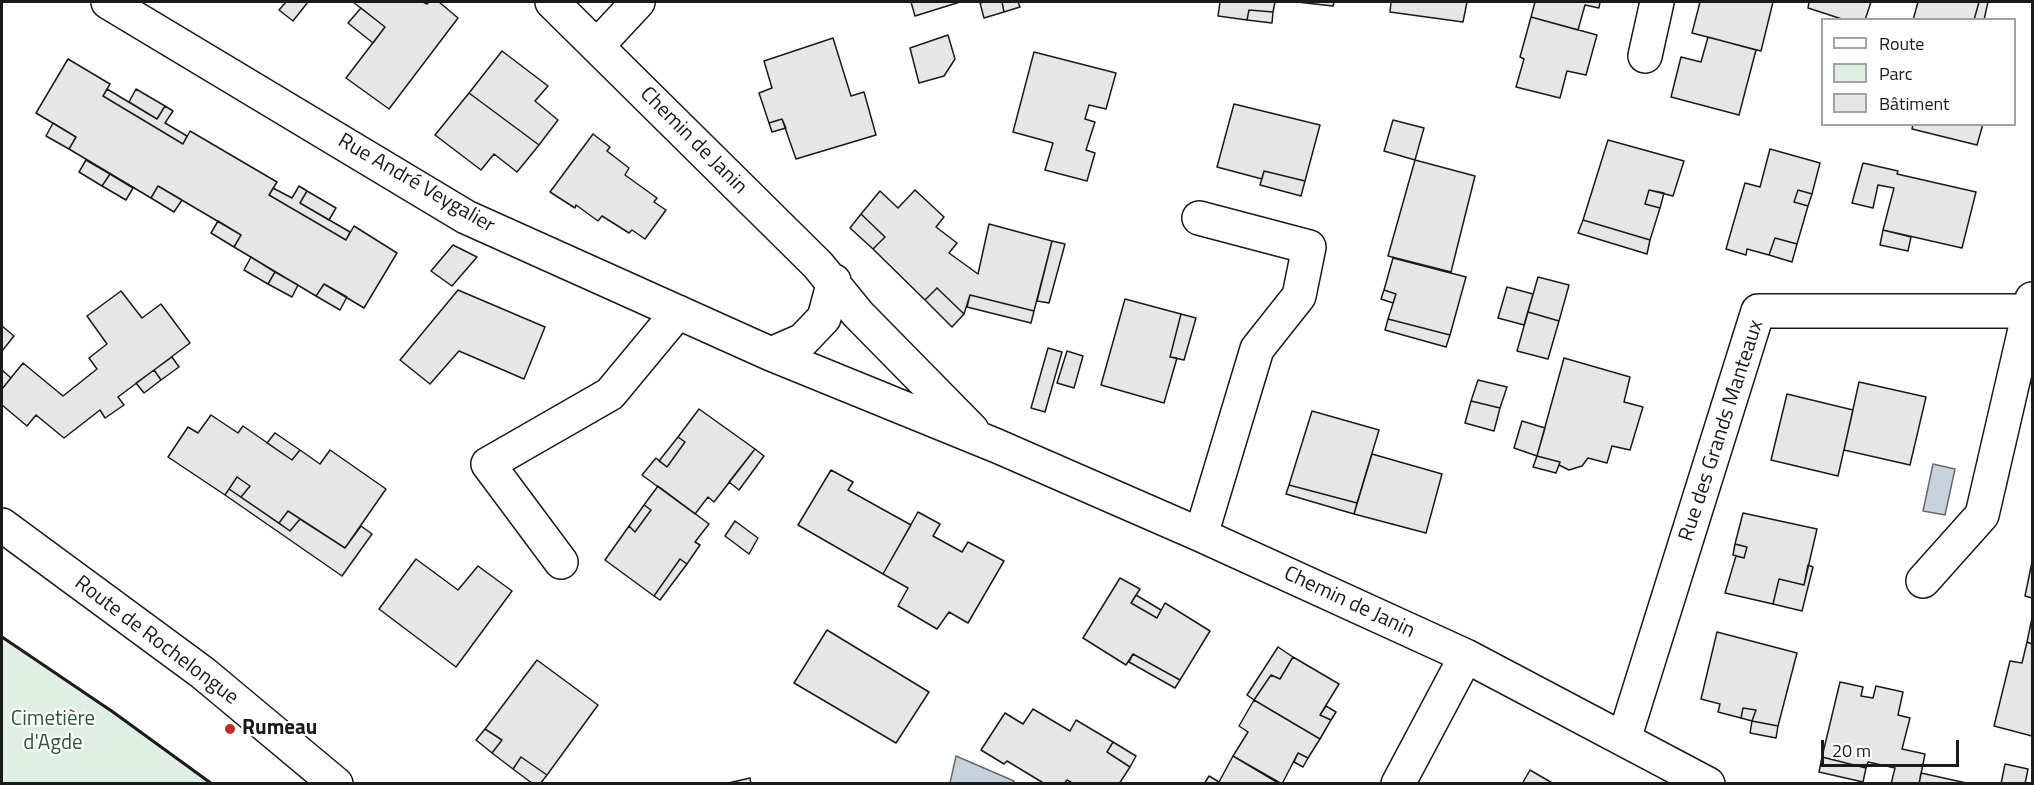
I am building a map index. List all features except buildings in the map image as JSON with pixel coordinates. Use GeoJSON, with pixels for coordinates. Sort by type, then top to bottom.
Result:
{"type":"FeatureCollection","features":[{"type":"Feature","properties":{"kind":"street","name":"Rue André Veygalier"},"geometry":{"type":"LineString","coordinates":[[108,2],[466,218],[771,354]]}},
{"type":"Feature","properties":{"kind":"street","name":"Chemin de Janin"},"geometry":{"type":"LineString","coordinates":[[552,2],[834,281],[858,314],[982,440]]}},
{"type":"Feature","properties":{"kind":"street"},"geometry":{"type":"LineString","coordinates":[[597,46],[638,2]]}},
{"type":"Feature","properties":{"kind":"street"},"geometry":{"type":"LineString","coordinates":[[1645,56],[1657,2]]}},
{"type":"Feature","properties":{"kind":"street"},"geometry":{"type":"LineString","coordinates":[[1199,218],[1309,247],[1299,296],[1257,349],[1201,535]]}},
{"type":"Feature","properties":{"kind":"street"},"geometry":{"type":"LineString","coordinates":[[771,354],[802,340],[824,318],[834,281]]}},
{"type":"Feature","properties":{"kind":"street","name":"Rue des Grands Manteaux"},"geometry":{"type":"LineString","coordinates":[[1624,739],[1758,311],[2031,305],[1982,514],[1923,581]]}},
{"type":"Feature","properties":{"kind":"street"},"geometry":{"type":"LineString","coordinates":[[561,562],[488,464],[610,394],[678,312]]}},
{"type":"Feature","properties":{"kind":"street","name":"Chemin de Janin"},"geometry":{"type":"LineString","coordinates":[[771,354],[982,440],[1201,535],[1466,656],[1708,783]]}},
{"type":"Feature","properties":{"kind":"street","name":"Route de Rochelongue"},"geometry":{"type":"LineString","coordinates":[[2,525],[203,673],[336,783]]}},
{"type":"Feature","properties":{"kind":"street"},"geometry":{"type":"LineString","coordinates":[[1398,783],[1466,656]]}},
{"type":"Feature","properties":{"kind":"green space","name":"Cimetière d'Agde"},"geometry":{"type":"Polygon","coordinates":[[[2,637],[113,712],[212,783],[2,783],[2,637]]]}},
{"type":"Feature","properties":{"kind":"shaded area"},"geometry":{"type":"Polygon","coordinates":[[[1933,464],[1955,469],[1945,515],[1923,511],[1933,464]]]}},
{"type":"Feature","properties":{"kind":"shaded area"},"geometry":{"type":"Polygon","coordinates":[[[956,756],[1014,781],[1013,783],[950,783],[956,756]]]}},
{"type":"Feature","properties":{"kind":"wall"},"geometry":{"type":"LineString","coordinates":[[2,637],[113,712],[212,784]]}},
{"type":"Feature","properties":{"kind":"place","name":"Rumeau"},"geometry":{"type":"Point","coordinates":[230,729]}}]}
